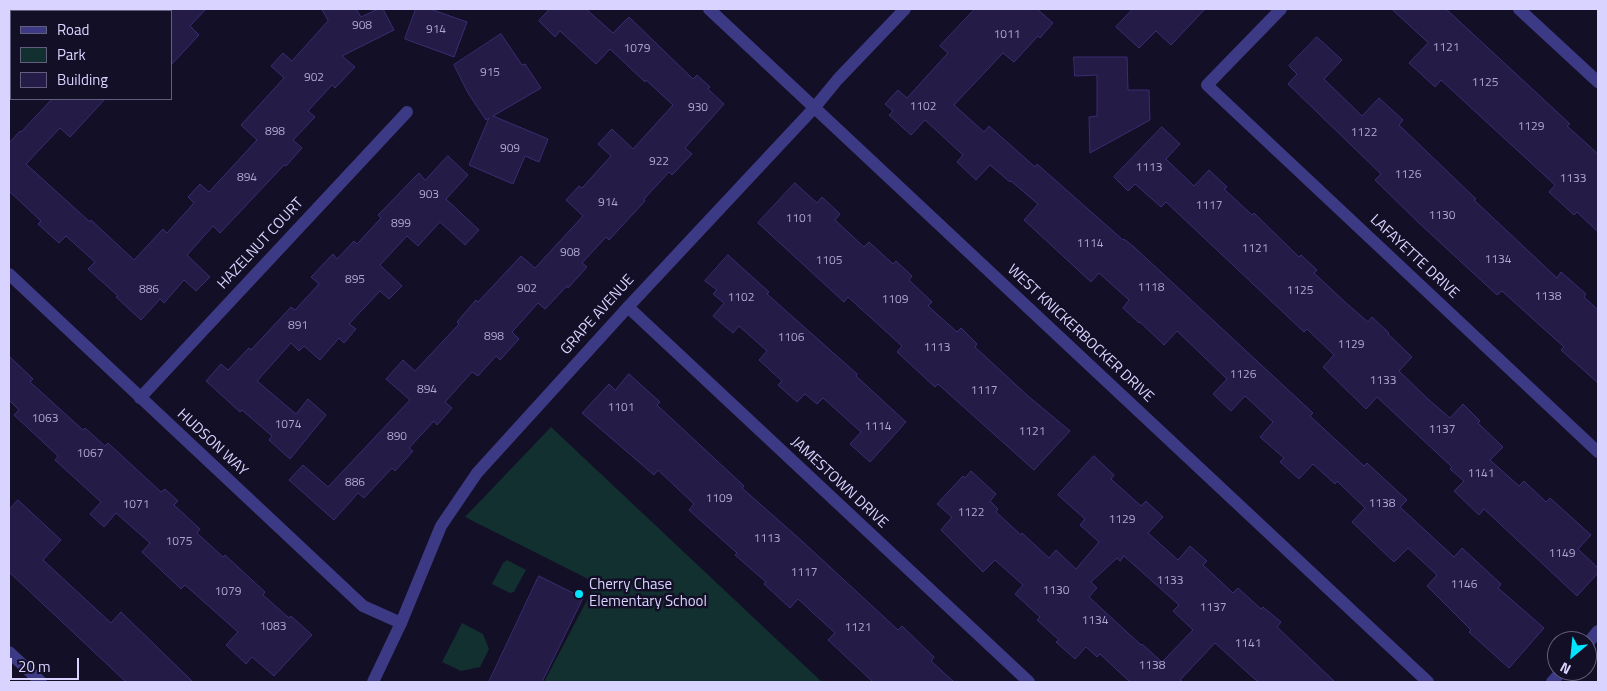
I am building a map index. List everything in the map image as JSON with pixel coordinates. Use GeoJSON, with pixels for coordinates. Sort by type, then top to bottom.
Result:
{"type":"FeatureCollection","features":[{"type":"Feature","properties":{"kind":"street","name":"WEST KNICKERBOCKER DRIVE"},"geometry":{"type":"LineString","coordinates":[[709,9],[1428,682]]}},
{"type":"Feature","properties":{"kind":"street","name":"GRAPE AVENUE"},"geometry":{"type":"LineString","coordinates":[[373,682],[401,623],[441,526],[477,473],[628,307],[815,107],[838,79],[905,9]]}},
{"type":"Feature","properties":{"kind":"street","name":"LAFAYETTE DRIVE"},"geometry":{"type":"LineString","coordinates":[[1281,9],[1207,85],[1598,452]]}},
{"type":"Feature","properties":{"kind":"street"},"geometry":{"type":"LineString","coordinates":[[1519,9],[1598,82]]}},
{"type":"Feature","properties":{"kind":"street","name":"HAZELNUT COURT"},"geometry":{"type":"LineString","coordinates":[[140,398],[407,112]]}},
{"type":"Feature","properties":{"kind":"street","name":"HUDSON WAY"},"geometry":{"type":"LineString","coordinates":[[9,274],[363,606],[401,623]]}},
{"type":"Feature","properties":{"kind":"street","name":"JAMESTOWN DRIVE"},"geometry":{"type":"LineString","coordinates":[[628,307],[1029,682]]}},
{"type":"Feature","properties":{"kind":"street"},"geometry":{"type":"LineString","coordinates":[[9,652],[41,682]]}},
{"type":"Feature","properties":{"kind":"green space","name":"Cherry Chase Elementary School"},"geometry":{"type":"Polygon","coordinates":[[[551,427],[822,682],[544,682],[596,583],[465,517],[551,427]]]}},
{"type":"Feature","properties":{"kind":"green space"},"geometry":{"type":"Polygon","coordinates":[[[507,560],[526,570],[514,592],[510,593],[492,584],[503,563],[507,560]]]}},
{"type":"Feature","properties":{"kind":"green space"},"geometry":{"type":"Polygon","coordinates":[[[462,623],[483,634],[489,649],[480,667],[461,671],[442,662],[462,623]]]}},
{"type":"Feature","properties":{"kind":"building"},"geometry":{"type":"Polygon","coordinates":[[[206,9],[190,26],[199,35],[172,64],[172,10],[206,9]]]}},
{"type":"Feature","properties":{"kind":"building"},"geometry":{"type":"Polygon","coordinates":[[[322,9],[356,9],[361,17],[378,9],[383,9],[394,30],[342,56],[355,67],[335,88],[332,85],[308,111],[315,117],[293,140],[302,148],[220,233],[213,226],[187,255],[210,277],[196,291],[184,280],[164,303],[160,299],[141,320],[88,269],[95,262],[66,236],[59,243],[38,224],[41,221],[9,191],[9,143],[51,100],[104,100],[70,137],[60,128],[26,164],[134,260],[163,229],[167,233],[194,203],[188,197],[200,184],[209,192],[257,140],[241,125],[284,78],[271,66],[283,53],[292,61],[328,21],[322,9]]]}},
{"type":"Feature","properties":{"kind":"building"},"geometry":{"type":"Polygon","coordinates":[[[416,9],[430,9],[467,22],[454,57],[405,39],[416,9]]]}},
{"type":"Feature","properties":{"kind":"building"},"geometry":{"type":"Polygon","coordinates":[[[550,9],[586,9],[613,33],[629,17],[693,79],[697,75],[724,104],[685,148],[692,154],[672,175],[669,172],[609,240],[606,237],[582,263],[587,267],[568,288],[567,286],[545,309],[538,303],[512,332],[519,339],[500,360],[496,356],[478,376],[472,372],[445,402],[452,408],[437,425],[434,421],[409,448],[413,451],[395,471],[392,468],[364,498],[358,493],[334,520],[289,480],[303,465],[328,487],[410,400],[386,379],[403,360],[415,371],[459,324],[457,322],[476,300],[478,302],[521,256],[535,268],[583,216],[566,200],[579,186],[582,188],[611,156],[598,144],[612,129],[633,149],[673,105],[610,49],[596,64],[560,31],[555,37],[539,21],[550,9]]]}},
{"type":"Feature","properties":{"kind":"building"},"geometry":{"type":"Polygon","coordinates":[[[975,9],[1037,9],[1053,23],[1014,62],[1003,53],[954,105],[984,132],[989,126],[1035,167],[1037,164],[1123,240],[1134,247],[1313,413],[1310,416],[1364,466],[1367,463],[1407,500],[1400,507],[1454,557],[1462,548],[1501,584],[1498,588],[1544,628],[1509,668],[1469,632],[1471,630],[1427,586],[1437,575],[1408,548],[1394,562],[1352,522],[1365,508],[1337,481],[1335,484],[1313,464],[1299,479],[1280,462],[1284,458],[1260,437],[1273,422],[1245,396],[1231,411],[1213,394],[1227,379],[1177,331],[1164,345],[1123,308],[1129,300],[1099,273],[1091,282],[1024,220],[1038,204],[990,165],[976,180],[957,162],[963,155],[925,120],[911,135],[889,115],[893,111],[885,104],[898,90],[907,98],[948,53],[940,46],[975,9]]]}},
{"type":"Feature","properties":{"kind":"building"},"geometry":{"type":"Polygon","coordinates":[[[1133,9],[1205,9],[1171,45],[1156,31],[1139,48],[1116,27],[1133,9]]]}},
{"type":"Feature","properties":{"kind":"building"},"geometry":{"type":"Polygon","coordinates":[[[1392,9],[1446,9],[1570,124],[1567,126],[1598,154],[1598,232],[1577,212],[1574,215],[1549,192],[1555,185],[1441,80],[1435,87],[1409,63],[1428,43],[1392,9]]]}},
{"type":"Feature","properties":{"kind":"building"},"geometry":{"type":"Polygon","coordinates":[[[501,34],[522,65],[525,64],[541,88],[493,116],[548,139],[539,162],[525,156],[513,184],[469,165],[489,118],[486,120],[468,93],[454,65],[501,34]]]}},
{"type":"Feature","properties":{"kind":"building"},"geometry":{"type":"Polygon","coordinates":[[[1317,37],[1342,60],[1324,79],[1362,116],[1379,98],[1403,120],[1399,125],[1476,199],[1474,200],[1557,278],[1561,272],[1586,294],[1584,297],[1598,310],[1598,383],[1561,350],[1564,347],[1502,291],[1497,295],[1419,223],[1375,180],[1381,174],[1288,84],[1297,74],[1289,66],[1317,37]]]}},
{"type":"Feature","properties":{"kind":"building"},"geometry":{"type":"Polygon","coordinates":[[[1074,57],[1127,57],[1128,90],[1149,90],[1150,120],[1090,153],[1089,117],[1097,116],[1097,75],[1075,76],[1074,57]]]}},
{"type":"Feature","properties":{"kind":"building"},"geometry":{"type":"Polygon","coordinates":[[[1162,127],[1180,144],[1166,159],[1194,186],[1209,170],[1227,187],[1224,189],[1252,215],[1254,213],[1299,257],[1301,255],[1317,270],[1314,273],[1345,302],[1368,322],[1372,317],[1412,357],[1399,371],[1428,399],[1450,418],[1463,404],[1480,421],[1478,423],[1503,447],[1490,460],[1519,486],[1524,481],[1546,502],[1550,498],[1591,535],[1578,549],[1598,568],[1598,573],[1577,596],[1484,509],[1479,515],[1454,491],[1464,481],[1450,469],[1452,467],[1377,397],[1366,409],[1323,367],[1334,355],[1307,329],[1304,332],[1166,202],[1161,207],[1135,184],[1128,191],[1114,177],[1162,127]]]}},
{"type":"Feature","properties":{"kind":"building"},"geometry":{"type":"Polygon","coordinates":[[[448,156],[468,175],[446,199],[479,230],[465,245],[440,222],[418,246],[407,236],[380,265],[402,286],[389,299],[380,291],[349,324],[356,329],[344,343],[339,338],[320,360],[304,346],[299,351],[291,343],[257,381],[296,414],[308,399],[326,415],[290,459],[269,440],[272,436],[242,410],[240,412],[206,381],[221,364],[228,370],[249,348],[251,350],[291,307],[295,310],[319,284],[311,277],[333,254],[337,259],[354,241],[357,244],[381,218],[378,215],[419,173],[425,180],[448,156]]]}},
{"type":"Feature","properties":{"kind":"building"},"geometry":{"type":"Polygon","coordinates":[[[795,183],[817,203],[822,197],[840,214],[835,220],[864,247],[869,242],[893,264],[896,261],[912,276],[909,280],[932,302],[928,306],[957,332],[961,328],[977,344],[975,347],[1028,396],[1070,431],[1034,470],[938,384],[935,387],[897,352],[902,346],[848,297],[844,302],[758,223],[795,183]]]}},
{"type":"Feature","properties":{"kind":"building"},"geometry":{"type":"Polygon","coordinates":[[[728,255],[769,292],[767,294],[857,374],[856,376],[906,422],[870,462],[850,444],[861,432],[823,398],[817,404],[805,394],[797,402],[778,385],[782,381],[759,360],[767,351],[739,326],[733,333],[713,316],[724,303],[713,294],[717,290],[705,281],[728,255]]]}},
{"type":"Feature","properties":{"kind":"building"},"geometry":{"type":"Polygon","coordinates":[[[9,356],[33,379],[30,382],[83,430],[85,428],[105,446],[108,443],[161,492],[165,489],[178,501],[174,505],[200,529],[197,533],[223,557],[225,555],[265,592],[263,595],[312,635],[274,676],[252,657],[246,664],[226,645],[238,632],[185,585],[181,589],[142,552],[150,543],[116,513],[104,527],[90,514],[101,502],[55,460],[58,456],[14,415],[19,410],[9,400],[9,356]]]}},
{"type":"Feature","properties":{"kind":"building"},"geometry":{"type":"Polygon","coordinates":[[[629,374],[660,402],[657,405],[744,486],[742,488],[898,630],[902,626],[934,657],[931,661],[954,682],[873,682],[828,640],[835,633],[798,599],[790,608],[764,584],[766,582],[735,555],[737,553],[689,510],[694,504],[658,470],[654,475],[582,413],[609,384],[615,390],[629,374]]]}},
{"type":"Feature","properties":{"kind":"building"},"geometry":{"type":"Polygon","coordinates":[[[1094,456],[1114,475],[1111,479],[1141,506],[1146,501],[1163,517],[1148,533],[1178,560],[1190,546],[1207,561],[1203,565],[1233,593],[1238,588],[1261,609],[1263,607],[1281,622],[1277,627],[1335,682],[1258,682],[1215,643],[1180,680],[1183,682],[1130,682],[1100,654],[1097,657],[1086,647],[1075,659],[1056,642],[1059,640],[1037,620],[1040,617],[1015,594],[1023,585],[995,560],[983,572],[941,530],[952,517],[937,504],[963,476],[965,478],[971,471],[996,494],[990,501],[998,509],[996,512],[1049,558],[1056,550],[1076,569],[1099,542],[1080,525],[1085,519],[1058,495],[1094,456]],[[1124,556],[1120,561],[1117,558],[1091,582],[1097,588],[1089,597],[1162,662],[1193,630],[1173,611],[1179,605],[1124,556]]]}},
{"type":"Feature","properties":{"kind":"building"},"geometry":{"type":"Polygon","coordinates":[[[18,500],[61,540],[43,560],[111,623],[121,612],[193,682],[126,682],[9,572],[9,510],[18,500]]]}},
{"type":"Feature","properties":{"kind":"building"},"geometry":{"type":"Polygon","coordinates":[[[539,576],[583,598],[542,682],[489,682],[539,576]]]}},
{"type":"Feature","properties":{"kind":"place","name":"Cherry Chase Elementary School"},"geometry":{"type":"Point","coordinates":[579,594]}}]}
